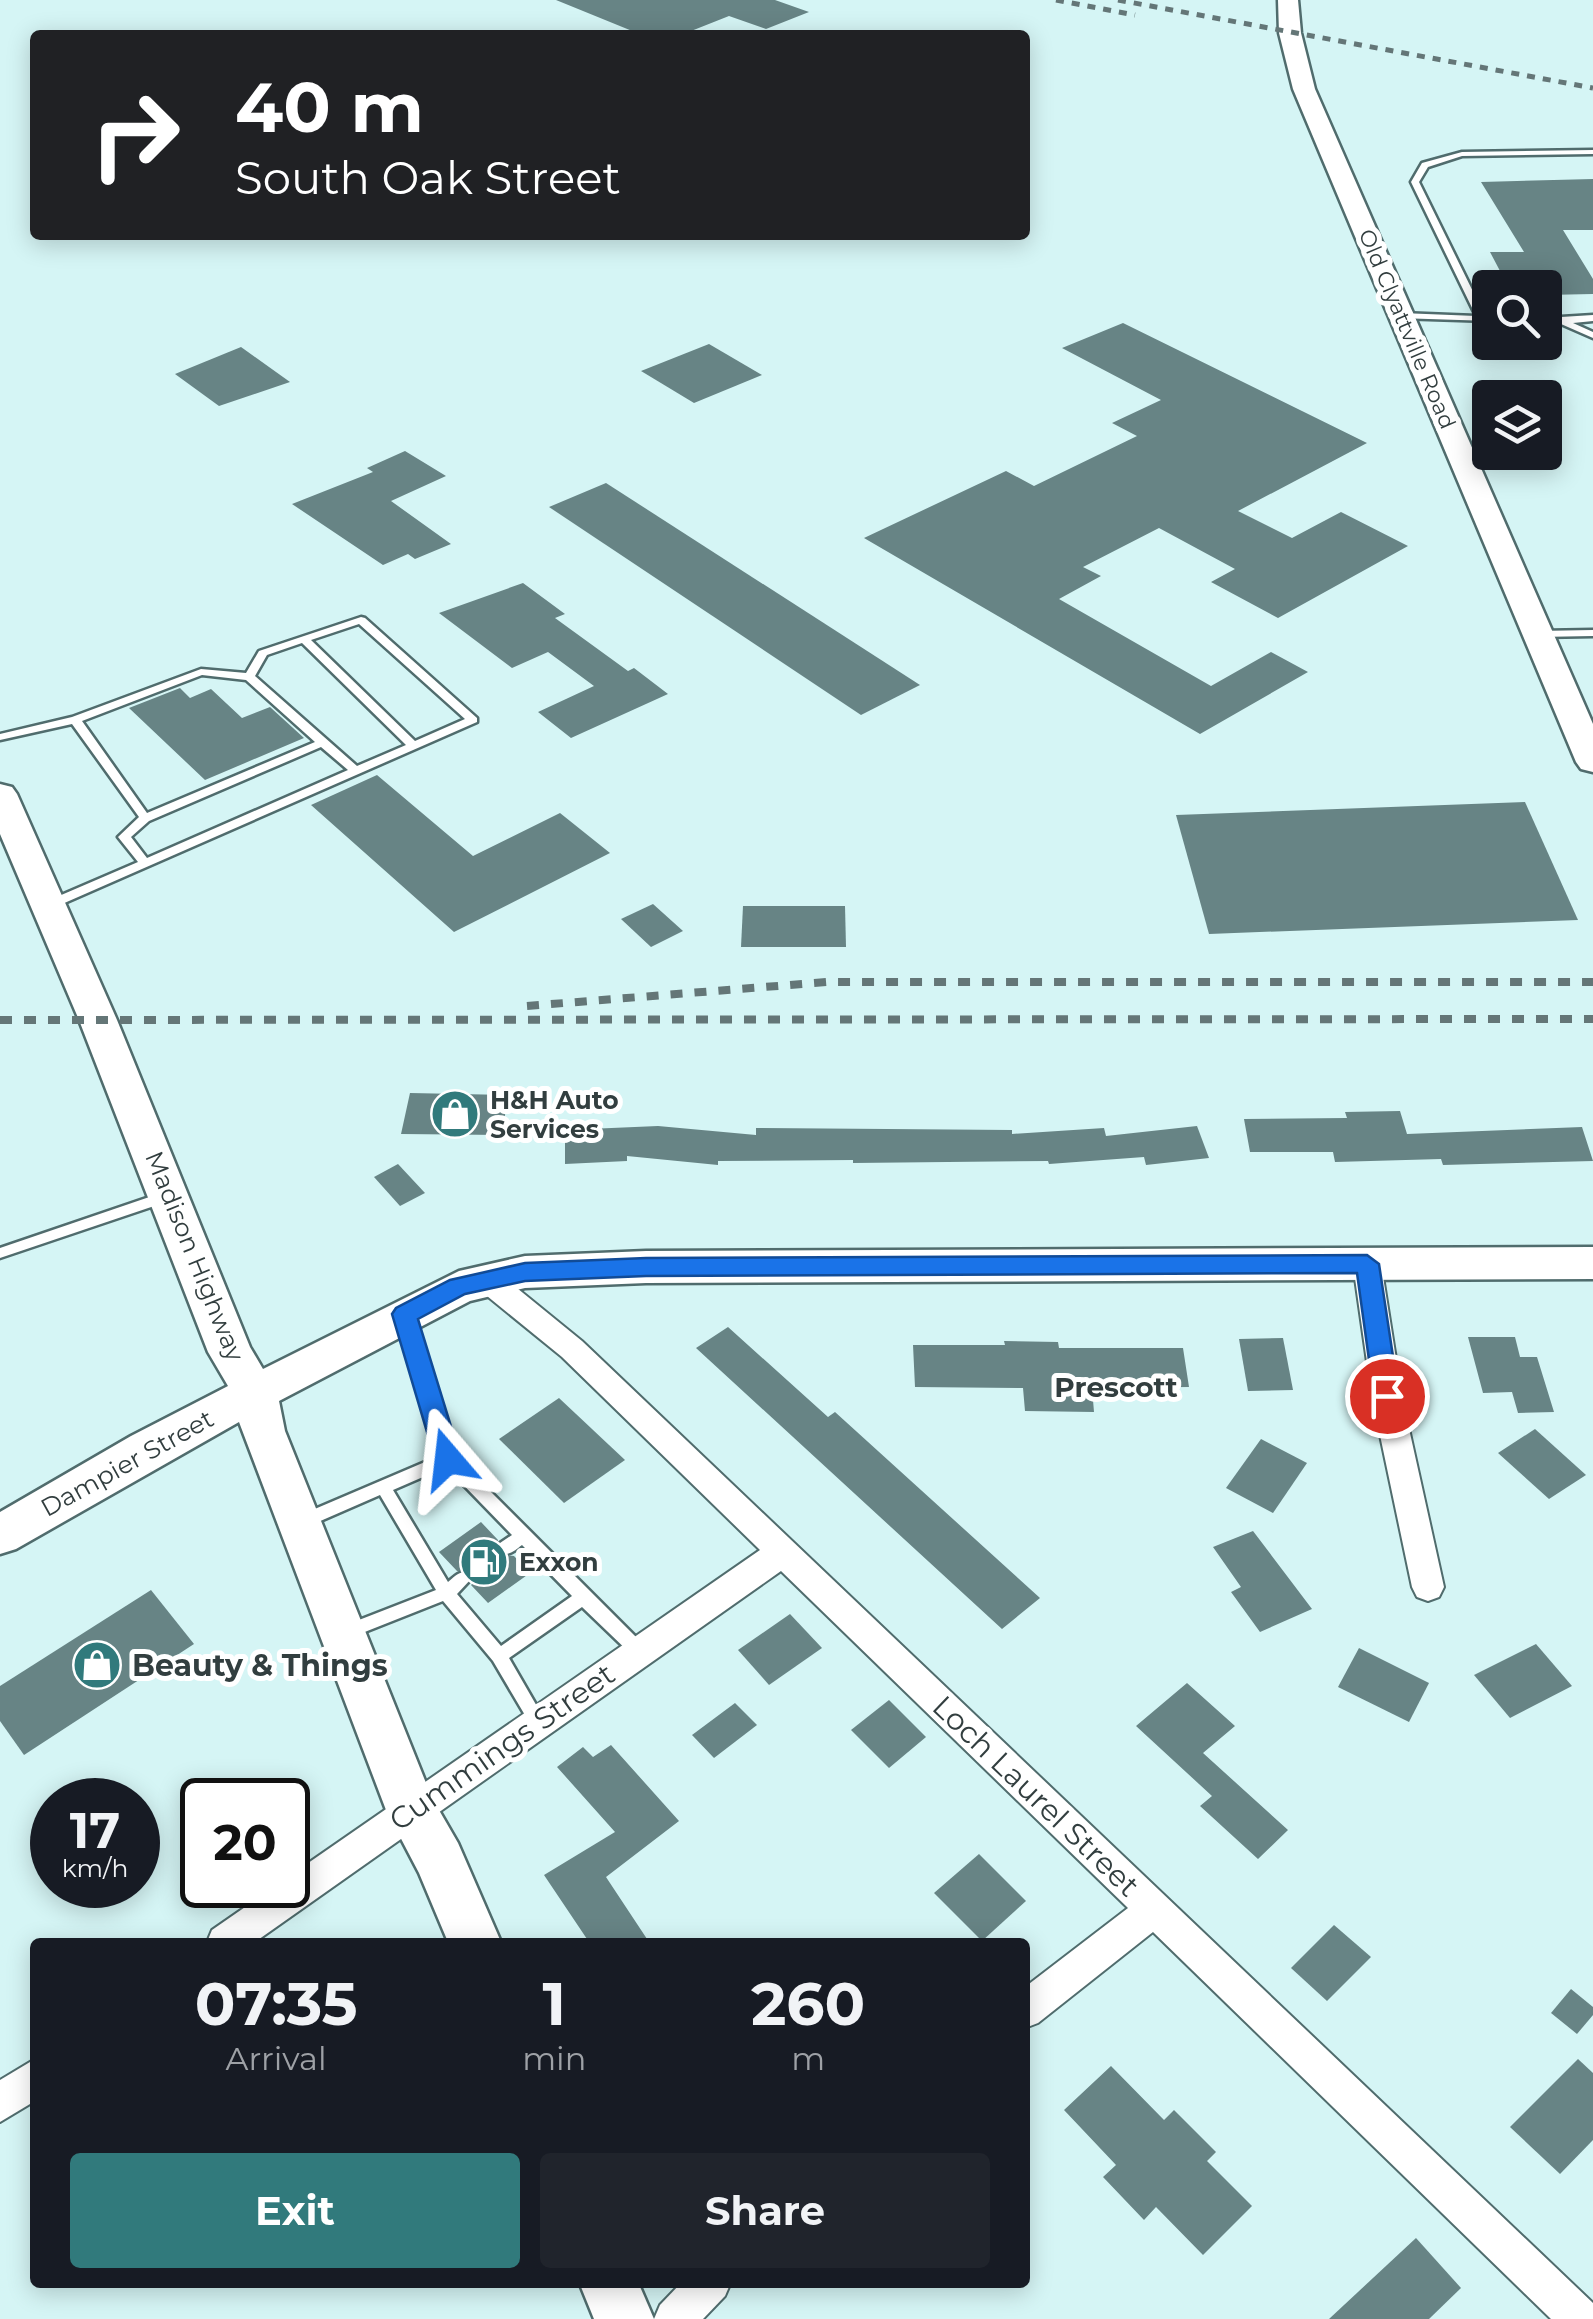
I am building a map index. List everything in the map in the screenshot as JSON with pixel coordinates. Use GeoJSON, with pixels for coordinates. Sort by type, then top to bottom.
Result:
{"type":"FeatureCollection","features":[{"type":"Feature","properties":{"kind":"main road","name":"Old Clyattville Road"},"geometry":{"type":"LineString","coordinates":[[1285,1],[1304,89],[1593,762]]}},
{"type":"Feature","properties":{"kind":"main road","name":"Madison Highway"},"geometry":{"type":"LineString","coordinates":[[0,794],[170,1195],[230,1352],[256,1394],[263,1431],[411,1810],[440,1860],[472,1938]]}},
{"type":"Feature","properties":{"kind":"main road","name":"Dampier Street"},"geometry":{"type":"LineString","coordinates":[[0,1535],[147,1449],[459,1286],[525,1272],[646,1267],[1593,1263]]}},
{"type":"Feature","properties":{"kind":"main road"},"geometry":{"type":"LineString","coordinates":[[611,2288],[624,2319]]}},
{"type":"Feature","properties":{"kind":"street"},"geometry":{"type":"LineString","coordinates":[[1367,1264],[1387,1396],[1428,1587]]}},
{"type":"Feature","properties":{"kind":"street","name":"Loch Laurel Street"},"geometry":{"type":"LineString","coordinates":[[486,1279],[572,1349],[1580,2319]]}},
{"type":"Feature","properties":{"kind":"street","name":"Cummings Street"},"geometry":{"type":"LineString","coordinates":[[231,1938],[781,1552]]}},
{"type":"Feature","properties":{"kind":"street"},"geometry":{"type":"LineString","coordinates":[[1030,2006],[1154,1909]]}},
{"type":"Feature","properties":{"kind":"street"},"geometry":{"type":"LineString","coordinates":[[0,2103],[30,2082]]}},
{"type":"Feature","properties":{"kind":"street"},"geometry":{"type":"LineString","coordinates":[[674,2319],[705,2288]]}},
{"type":"Feature","properties":{"kind":"lane"},"geometry":{"type":"LineString","coordinates":[[1472,292],[1415,182],[1425,165],[1462,154],[1593,152]]}},
{"type":"Feature","properties":{"kind":"lane"},"geometry":{"type":"LineString","coordinates":[[1401,316],[1472,319]]}},
{"type":"Feature","properties":{"kind":"lane"},"geometry":{"type":"LineString","coordinates":[[1562,321],[1593,318]]}},
{"type":"Feature","properties":{"kind":"lane"},"geometry":{"type":"LineString","coordinates":[[1562,321],[1593,336]]}},
{"type":"Feature","properties":{"kind":"lane"},"geometry":{"type":"LineString","coordinates":[[49,905],[473,720],[360,620],[263,654],[249,677]]}},
{"type":"Feature","properties":{"kind":"lane"},"geometry":{"type":"LineString","coordinates":[[1537,634],[1593,633]]}},
{"type":"Feature","properties":{"kind":"lane"},"geometry":{"type":"LineString","coordinates":[[304,640],[413,746]]}},
{"type":"Feature","properties":{"kind":"lane"},"geometry":{"type":"LineString","coordinates":[[0,737],[75,720],[201,672],[249,677],[356,770]]}},
{"type":"Feature","properties":{"kind":"lane"},"geometry":{"type":"LineString","coordinates":[[75,720],[145,818]]}},
{"type":"Feature","properties":{"kind":"lane"},"geometry":{"type":"LineString","coordinates":[[145,863],[124,837],[145,818],[324,742]]}},
{"type":"Feature","properties":{"kind":"lane"},"geometry":{"type":"LineString","coordinates":[[0,1253],[170,1195]]}},
{"type":"Feature","properties":{"kind":"lane"},"geometry":{"type":"LineString","coordinates":[[404,1314],[448,1459],[640,1651]]}},
{"type":"Feature","properties":{"kind":"lane"},"geometry":{"type":"LineString","coordinates":[[299,1523],[448,1459]]}},
{"type":"Feature","properties":{"kind":"lane"},"geometry":{"type":"LineString","coordinates":[[382,1488],[446,1593],[499,1656],[538,1722]]}},
{"type":"Feature","properties":{"kind":"lane"},"geometry":{"type":"LineString","coordinates":[[506,1548],[523,1536]]}},
{"type":"Feature","properties":{"kind":"lane"},"geometry":{"type":"LineString","coordinates":[[342,1633],[446,1593],[464,1578]]}},
{"type":"Feature","properties":{"kind":"lane"},"geometry":{"type":"LineString","coordinates":[[499,1656],[583,1597]]}},
{"type":"Feature","properties":{"kind":"building"},"geometry":{"type":"Polygon","coordinates":[[[556,0],[775,0],[809,12],[766,29],[729,16],[694,30],[630,30],[556,0]]]}},
{"type":"Feature","properties":{"kind":"building"},"geometry":{"type":"Polygon","coordinates":[[[1593,179],[1593,230],[1563,230],[1593,279],[1593,294],[1562,295],[1562,270],[1500,270],[1490,252],[1524,252],[1481,182],[1593,179]]]}},
{"type":"Feature","properties":{"kind":"building"},"geometry":{"type":"Polygon","coordinates":[[[1123,323],[1367,443],[1238,511],[1292,538],[1341,512],[1408,546],[1278,618],[1211,582],[1235,569],[1159,528],[1083,567],[1101,576],[1059,599],[1211,686],[1271,652],[1308,672],[1200,734],[864,538],[1006,471],[1034,486],[1137,436],[1112,423],[1161,400],[1062,348],[1123,323]]]}},
{"type":"Feature","properties":{"kind":"building"},"geometry":{"type":"Polygon","coordinates":[[[709,344],[762,375],[694,403],[641,371],[709,344]]]}},
{"type":"Feature","properties":{"kind":"building"},"geometry":{"type":"Polygon","coordinates":[[[241,347],[290,382],[219,406],[175,374],[241,347]]]}},
{"type":"Feature","properties":{"kind":"building"},"geometry":{"type":"Polygon","coordinates":[[[405,451],[446,476],[391,501],[451,544],[415,559],[408,554],[383,565],[292,504],[373,472],[367,468],[405,451]]]}},
{"type":"Feature","properties":{"kind":"building"},"geometry":{"type":"Polygon","coordinates":[[[606,483],[920,685],[861,715],[549,507],[606,483]]]}},
{"type":"Feature","properties":{"kind":"building"},"geometry":{"type":"Polygon","coordinates":[[[523,583],[565,614],[555,618],[628,671],[634,668],[668,694],[571,738],[538,712],[594,686],[548,652],[512,668],[439,613],[523,583]]]}},
{"type":"Feature","properties":{"kind":"building"},"geometry":{"type":"Polygon","coordinates":[[[180,688],[190,698],[211,689],[242,718],[270,707],[304,738],[205,780],[129,708],[180,688]]]}},
{"type":"Feature","properties":{"kind":"building"},"geometry":{"type":"Polygon","coordinates":[[[377,775],[473,856],[560,813],[610,853],[454,932],[311,805],[377,775]]]}},
{"type":"Feature","properties":{"kind":"building"},"geometry":{"type":"Polygon","coordinates":[[[1525,802],[1578,920],[1209,934],[1176,815],[1525,802]]]}},
{"type":"Feature","properties":{"kind":"building"},"geometry":{"type":"Polygon","coordinates":[[[653,904],[683,931],[651,947],[621,919],[653,904]]]}},
{"type":"Feature","properties":{"kind":"building"},"geometry":{"type":"Polygon","coordinates":[[[743,906],[845,906],[846,947],[741,947],[743,906]]]}},
{"type":"Feature","properties":{"kind":"building","name":"H&H Auto Services"},"geometry":{"type":"Polygon","coordinates":[[[410,1093],[508,1095],[502,1135],[401,1134],[410,1093]]]}},
{"type":"Feature","properties":{"kind":"building"},"geometry":{"type":"Polygon","coordinates":[[[1400,1111],[1407,1134],[1582,1127],[1593,1161],[1443,1165],[1441,1159],[1335,1162],[1333,1152],[1250,1152],[1244,1119],[1347,1118],[1345,1112],[1400,1111]]]}},
{"type":"Feature","properties":{"kind":"building"},"geometry":{"type":"Polygon","coordinates":[[[658,1126],[756,1135],[756,1128],[1012,1130],[1012,1134],[1104,1128],[1106,1136],[1197,1126],[1209,1158],[1146,1165],[1144,1157],[1049,1164],[853,1160],[718,1161],[718,1165],[627,1156],[627,1161],[565,1164],[565,1130],[658,1126]]]}},
{"type":"Feature","properties":{"kind":"building"},"geometry":{"type":"Polygon","coordinates":[[[398,1164],[425,1193],[400,1206],[374,1177],[398,1164]]]}},
{"type":"Feature","properties":{"kind":"building"},"geometry":{"type":"Polygon","coordinates":[[[728,1327],[828,1417],[835,1412],[1040,1598],[1002,1629],[696,1348],[728,1327]]]}},
{"type":"Feature","properties":{"kind":"building"},"geometry":{"type":"Polygon","coordinates":[[[1468,1337],[1515,1337],[1520,1357],[1537,1357],[1554,1412],[1518,1413],[1512,1392],[1483,1393],[1468,1337]]]}},
{"type":"Feature","properties":{"kind":"building"},"geometry":{"type":"Polygon","coordinates":[[[1283,1338],[1293,1390],[1248,1391],[1239,1339],[1283,1338]]]}},
{"type":"Feature","properties":{"kind":"building"},"geometry":{"type":"Polygon","coordinates":[[[1004,1341],[1058,1342],[1059,1348],[1183,1348],[1189,1387],[1092,1388],[1094,1412],[1025,1411],[1023,1388],[915,1387],[913,1345],[1005,1345],[1004,1341]]]}},
{"type":"Feature","properties":{"kind":"building"},"geometry":{"type":"Polygon","coordinates":[[[559,1398],[625,1460],[564,1503],[499,1439],[559,1398]]]}},
{"type":"Feature","properties":{"kind":"building"},"geometry":{"type":"Polygon","coordinates":[[[1535,1429],[1586,1475],[1549,1499],[1498,1453],[1535,1429]]]}},
{"type":"Feature","properties":{"kind":"building"},"geometry":{"type":"Polygon","coordinates":[[[1261,1439],[1307,1463],[1273,1513],[1226,1488],[1261,1439]]]}},
{"type":"Feature","properties":{"kind":"building","name":"Exxon"},"geometry":{"type":"Polygon","coordinates":[[[481,1522],[498,1540],[497,1554],[514,1556],[530,1573],[488,1603],[471,1585],[475,1581],[473,1572],[457,1571],[439,1552],[481,1522]]]}},
{"type":"Feature","properties":{"kind":"building"},"geometry":{"type":"Polygon","coordinates":[[[1253,1531],[1312,1609],[1260,1632],[1231,1592],[1241,1587],[1213,1547],[1253,1531]]]}},
{"type":"Feature","properties":{"kind":"building","name":"Beauty & Things"},"geometry":{"type":"Polygon","coordinates":[[[151,1590],[194,1644],[24,1755],[0,1721],[0,1686],[151,1590]]]}},
{"type":"Feature","properties":{"kind":"building"},"geometry":{"type":"Polygon","coordinates":[[[790,1614],[822,1648],[769,1685],[738,1650],[790,1614]]]}},
{"type":"Feature","properties":{"kind":"building"},"geometry":{"type":"Polygon","coordinates":[[[1536,1644],[1572,1686],[1510,1718],[1474,1675],[1536,1644]]]}},
{"type":"Feature","properties":{"kind":"building"},"geometry":{"type":"Polygon","coordinates":[[[1359,1648],[1429,1683],[1409,1722],[1338,1687],[1359,1648]]]}},
{"type":"Feature","properties":{"kind":"building"},"geometry":{"type":"Polygon","coordinates":[[[1187,1683],[1235,1726],[1203,1753],[1288,1830],[1258,1859],[1200,1806],[1212,1796],[1136,1726],[1187,1683]]]}},
{"type":"Feature","properties":{"kind":"building"},"geometry":{"type":"Polygon","coordinates":[[[889,1700],[926,1737],[889,1768],[851,1730],[889,1700]]]}},
{"type":"Feature","properties":{"kind":"building"},"geometry":{"type":"Polygon","coordinates":[[[735,1703],[757,1725],[714,1758],[692,1735],[735,1703]]]}},
{"type":"Feature","properties":{"kind":"building"},"geometry":{"type":"Polygon","coordinates":[[[611,1745],[679,1821],[606,1877],[646,1938],[586,1938],[544,1875],[615,1832],[557,1767],[583,1747],[593,1757],[611,1745]]]}},
{"type":"Feature","properties":{"kind":"building"},"geometry":{"type":"Polygon","coordinates":[[[979,1854],[1026,1901],[985,1938],[979,1938],[934,1893],[979,1854]]]}},
{"type":"Feature","properties":{"kind":"building"},"geometry":{"type":"Polygon","coordinates":[[[1334,1925],[1371,1957],[1327,2001],[1291,1968],[1334,1925]]]}},
{"type":"Feature","properties":{"kind":"building"},"geometry":{"type":"Polygon","coordinates":[[[1571,1989],[1593,2007],[1593,2015],[1577,2034],[1551,2013],[1571,1989]]]}},
{"type":"Feature","properties":{"kind":"building"},"geometry":{"type":"Polygon","coordinates":[[[1578,2059],[1593,2073],[1593,2140],[1560,2174],[1510,2127],[1578,2059]]]}},
{"type":"Feature","properties":{"kind":"building"},"geometry":{"type":"Polygon","coordinates":[[[1111,2066],[1164,2120],[1174,2110],[1216,2152],[1207,2161],[1252,2206],[1203,2255],[1156,2207],[1144,2220],[1103,2177],[1116,2165],[1064,2110],[1111,2066]]]}},
{"type":"Feature","properties":{"kind":"building"},"geometry":{"type":"Polygon","coordinates":[[[1416,2238],[1461,2288],[1429,2319],[1329,2319],[1416,2238]]]}},
{"type":"Feature","properties":{"kind":"railway"},"geometry":{"type":"LineString","coordinates":[[1056,0],[1135,15]]}},
{"type":"Feature","properties":{"kind":"railway"},"geometry":{"type":"LineString","coordinates":[[1118,0],[1593,88]]}},
{"type":"Feature","properties":{"kind":"railway"},"geometry":{"type":"LineString","coordinates":[[527,1006],[827,982],[1593,982]]}},
{"type":"Feature","properties":{"kind":"railway"},"geometry":{"type":"LineString","coordinates":[[0,1020],[1593,1019]]}},
{"type":"Feature","properties":{"kind":"place","name":"H&H Auto Services"},"geometry":{"type":"Point","coordinates":[455,1114]}},
{"type":"Feature","properties":{"kind":"place","name":"Exxon"},"geometry":{"type":"Point","coordinates":[484,1562]}},
{"type":"Feature","properties":{"kind":"place","name":"Beauty & Things"},"geometry":{"type":"Point","coordinates":[97,1665]}},
{"type":"Feature","properties":{"kind":"district","name":"Prescott"},"geometry":{"type":"Point","coordinates":[1116,1387]}},
{"type":"Feature","properties":{"kind":"route"},"geometry":{"type":"LineString","coordinates":[[448,1459],[404,1314],[459,1286],[525,1272],[646,1267],[1367,1264],[1387,1396]]}}]}
